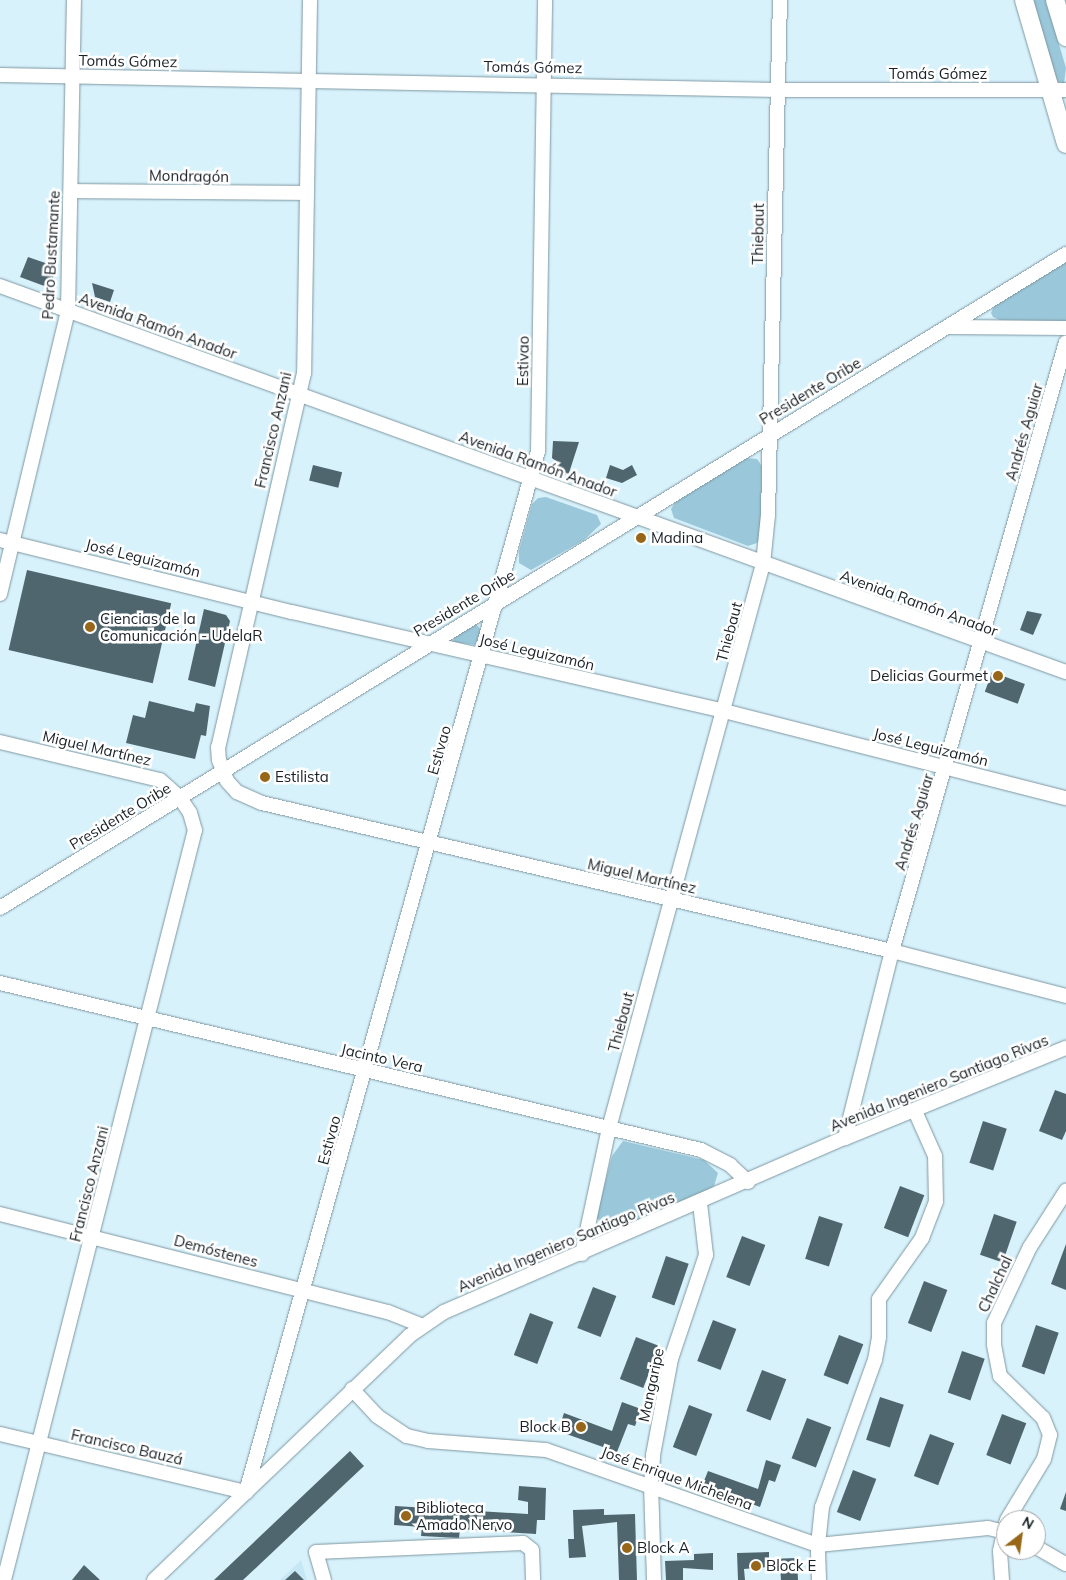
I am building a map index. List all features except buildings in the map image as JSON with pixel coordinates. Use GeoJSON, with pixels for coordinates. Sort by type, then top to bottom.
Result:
{"type":"FeatureCollection","features":[{"type":"Feature","properties":{"kind":"main road"},"geometry":{"type":"LineString","coordinates":[[1024,0],[1058,90],[1066,144]]}},
{"type":"Feature","properties":{"kind":"main road"},"geometry":{"type":"LineString","coordinates":[[1055,0],[1066,37]]}},
{"type":"Feature","properties":{"kind":"street","name":"Pedro Bustamante"},"geometry":{"type":"LineString","coordinates":[[0,594],[6,542],[68,310],[74,0]]}},
{"type":"Feature","properties":{"kind":"street","name":"Francisco Anzani"},"geometry":{"type":"LineString","coordinates":[[222,771],[218,747],[250,601],[304,374],[310,0]]}},
{"type":"Feature","properties":{"kind":"street","name":"Estivao"},"geometry":{"type":"LineString","coordinates":[[246,1492],[483,656],[538,451],[545,0]]}},
{"type":"Feature","properties":{"kind":"street","name":"Thiebaut"},"geometry":{"type":"LineString","coordinates":[[582,1254],[609,1128],[763,564],[770,434],[780,0]]}},
{"type":"Feature","properties":{"kind":"street","name":"Tomás Gómez"},"geometry":{"type":"LineString","coordinates":[[0,75],[544,83],[778,90],[1058,90]]}},
{"type":"Feature","properties":{"kind":"street","name":"Mondragón"},"geometry":{"type":"LineString","coordinates":[[71,191],[308,193]]}},
{"type":"Feature","properties":{"kind":"street","name":"Presidente Oribe"},"geometry":{"type":"LineString","coordinates":[[0,908],[1066,254]]}},
{"type":"Feature","properties":{"kind":"street","name":"Avenida Ramón Anador"},"geometry":{"type":"LineString","coordinates":[[0,286],[300,394],[530,480],[1066,672]]}},
{"type":"Feature","properties":{"kind":"street"},"geometry":{"type":"LineString","coordinates":[[947,327],[1066,328]]}},
{"type":"Feature","properties":{"kind":"street","name":"Andrés Aguiar"},"geometry":{"type":"LineString","coordinates":[[845,1138],[892,951],[947,767],[1066,342]]}},
{"type":"Feature","properties":{"kind":"street","name":"José Leguizamón"},"geometry":{"type":"LineString","coordinates":[[6,542],[428,644],[724,712],[1066,798]]}},
{"type":"Feature","properties":{"kind":"street","name":"Miguel Martínez"},"geometry":{"type":"LineString","coordinates":[[0,742],[160,780],[180,798]]}},
{"type":"Feature","properties":{"kind":"street","name":"Miguel Martínez"},"geometry":{"type":"LineString","coordinates":[[222,771],[238,792],[249,799],[430,844],[892,951],[1066,996]]}},
{"type":"Feature","properties":{"kind":"street","name":"Francisco Anzani"},"geometry":{"type":"LineString","coordinates":[[4,1580],[41,1443],[147,1018],[195,836],[190,813],[180,798]]}},
{"type":"Feature","properties":{"kind":"street","name":"Jacinto Vera"},"geometry":{"type":"LineString","coordinates":[[0,983],[711,1153],[748,1182]]}},
{"type":"Feature","properties":{"kind":"street","name":"Avenida Ingeniero Santiago Rivas"},"geometry":{"type":"LineString","coordinates":[[154,1580],[352,1389],[422,1326],[444,1312],[700,1203],[845,1138],[1066,1048]]}},
{"type":"Feature","properties":{"kind":"street"},"geometry":{"type":"LineString","coordinates":[[819,1580],[818,1546],[825,1497],[875,1360],[879,1337],[880,1299],[922,1238],[936,1202],[935,1156],[915,1111]]}},
{"type":"Feature","properties":{"kind":"street","name":"Chalchal"},"geometry":{"type":"LineString","coordinates":[[1015,1510],[1044,1459],[1050,1435],[1044,1418],[1000,1376],[994,1344],[994,1322],[1030,1247],[1066,1191]]}},
{"type":"Feature","properties":{"kind":"street","name":"Mangaripe"},"geometry":{"type":"LineString","coordinates":[[654,1580],[650,1486],[671,1359],[706,1255],[700,1203]]}},
{"type":"Feature","properties":{"kind":"street","name":"Demóstenes"},"geometry":{"type":"LineString","coordinates":[[0,1214],[388,1312],[422,1326]]}},
{"type":"Feature","properties":{"kind":"street","name":"José Enrique Michelena"},"geometry":{"type":"LineString","coordinates":[[352,1389],[386,1423],[418,1440],[546,1450],[818,1546],[996,1527]]}},
{"type":"Feature","properties":{"kind":"street","name":"Francisco Bauzá"},"geometry":{"type":"LineString","coordinates":[[0,1434],[246,1492]]}},
{"type":"Feature","properties":{"kind":"street"},"geometry":{"type":"LineString","coordinates":[[324,1580],[316,1552],[523,1543],[532,1550],[533,1580]]}},
{"type":"Feature","properties":{"kind":"street"},"geometry":{"type":"LineString","coordinates":[[1046,1553],[1066,1564]]}},
{"type":"Feature","properties":{"kind":"street","name":"Chalchal"},"geometry":{"type":"LineString","coordinates":[[1002,1580],[1003,1560]]}},
{"type":"Feature","properties":{"kind":"shaded area"},"geometry":{"type":"Polygon","coordinates":[[[1032,0],[1046,0],[1066,68],[1064,84],[1057,81],[1032,0]]]}},
{"type":"Feature","properties":{"kind":"shaded area"},"geometry":{"type":"Polygon","coordinates":[[[1066,262],[1066,321],[1002,321],[993,317],[991,313],[995,304],[1066,262]]]}},
{"type":"Feature","properties":{"kind":"shaded area"},"geometry":{"type":"Polygon","coordinates":[[[747,458],[757,459],[762,466],[761,536],[757,543],[748,546],[674,518],[671,509],[676,501],[747,458]]]}},
{"type":"Feature","properties":{"kind":"shaded area"},"geometry":{"type":"Polygon","coordinates":[[[546,497],[597,515],[601,524],[584,540],[531,570],[519,563],[519,551],[532,504],[538,498],[546,497]]]}},
{"type":"Feature","properties":{"kind":"shaded area"},"geometry":{"type":"Polygon","coordinates":[[[476,624],[481,630],[476,645],[453,642],[455,636],[476,624]]]}},
{"type":"Feature","properties":{"kind":"shaded area"},"geometry":{"type":"Polygon","coordinates":[[[623,1141],[704,1160],[718,1173],[714,1186],[705,1193],[613,1232],[607,1231],[596,1217],[612,1156],[623,1141]]]}},
{"type":"Feature","properties":{"kind":"shaded area"},"geometry":{"type":"Polygon","coordinates":[[[301,1560],[307,1580],[280,1580],[301,1560]]]}},
{"type":"Feature","properties":{"kind":"place","name":"Madina"},"geometry":{"type":"Point","coordinates":[641,538]}},
{"type":"Feature","properties":{"kind":"place","name":"Ciencias de la Comunicación - UdelaR"},"geometry":{"type":"Point","coordinates":[90,627]}},
{"type":"Feature","properties":{"kind":"place","name":"Delicias Gourmet"},"geometry":{"type":"Point","coordinates":[998,676]}},
{"type":"Feature","properties":{"kind":"place","name":"Estilista"},"geometry":{"type":"Point","coordinates":[265,777]}},
{"type":"Feature","properties":{"kind":"place","name":"Block B"},"geometry":{"type":"Point","coordinates":[581,1427]}},
{"type":"Feature","properties":{"kind":"place","name":"Biblioteca Amado Nervo"},"geometry":{"type":"Point","coordinates":[406,1516]}},
{"type":"Feature","properties":{"kind":"place","name":"Block A"},"geometry":{"type":"Point","coordinates":[627,1548]}},
{"type":"Feature","properties":{"kind":"place","name":"Block E"},"geometry":{"type":"Point","coordinates":[756,1566]}}]}
